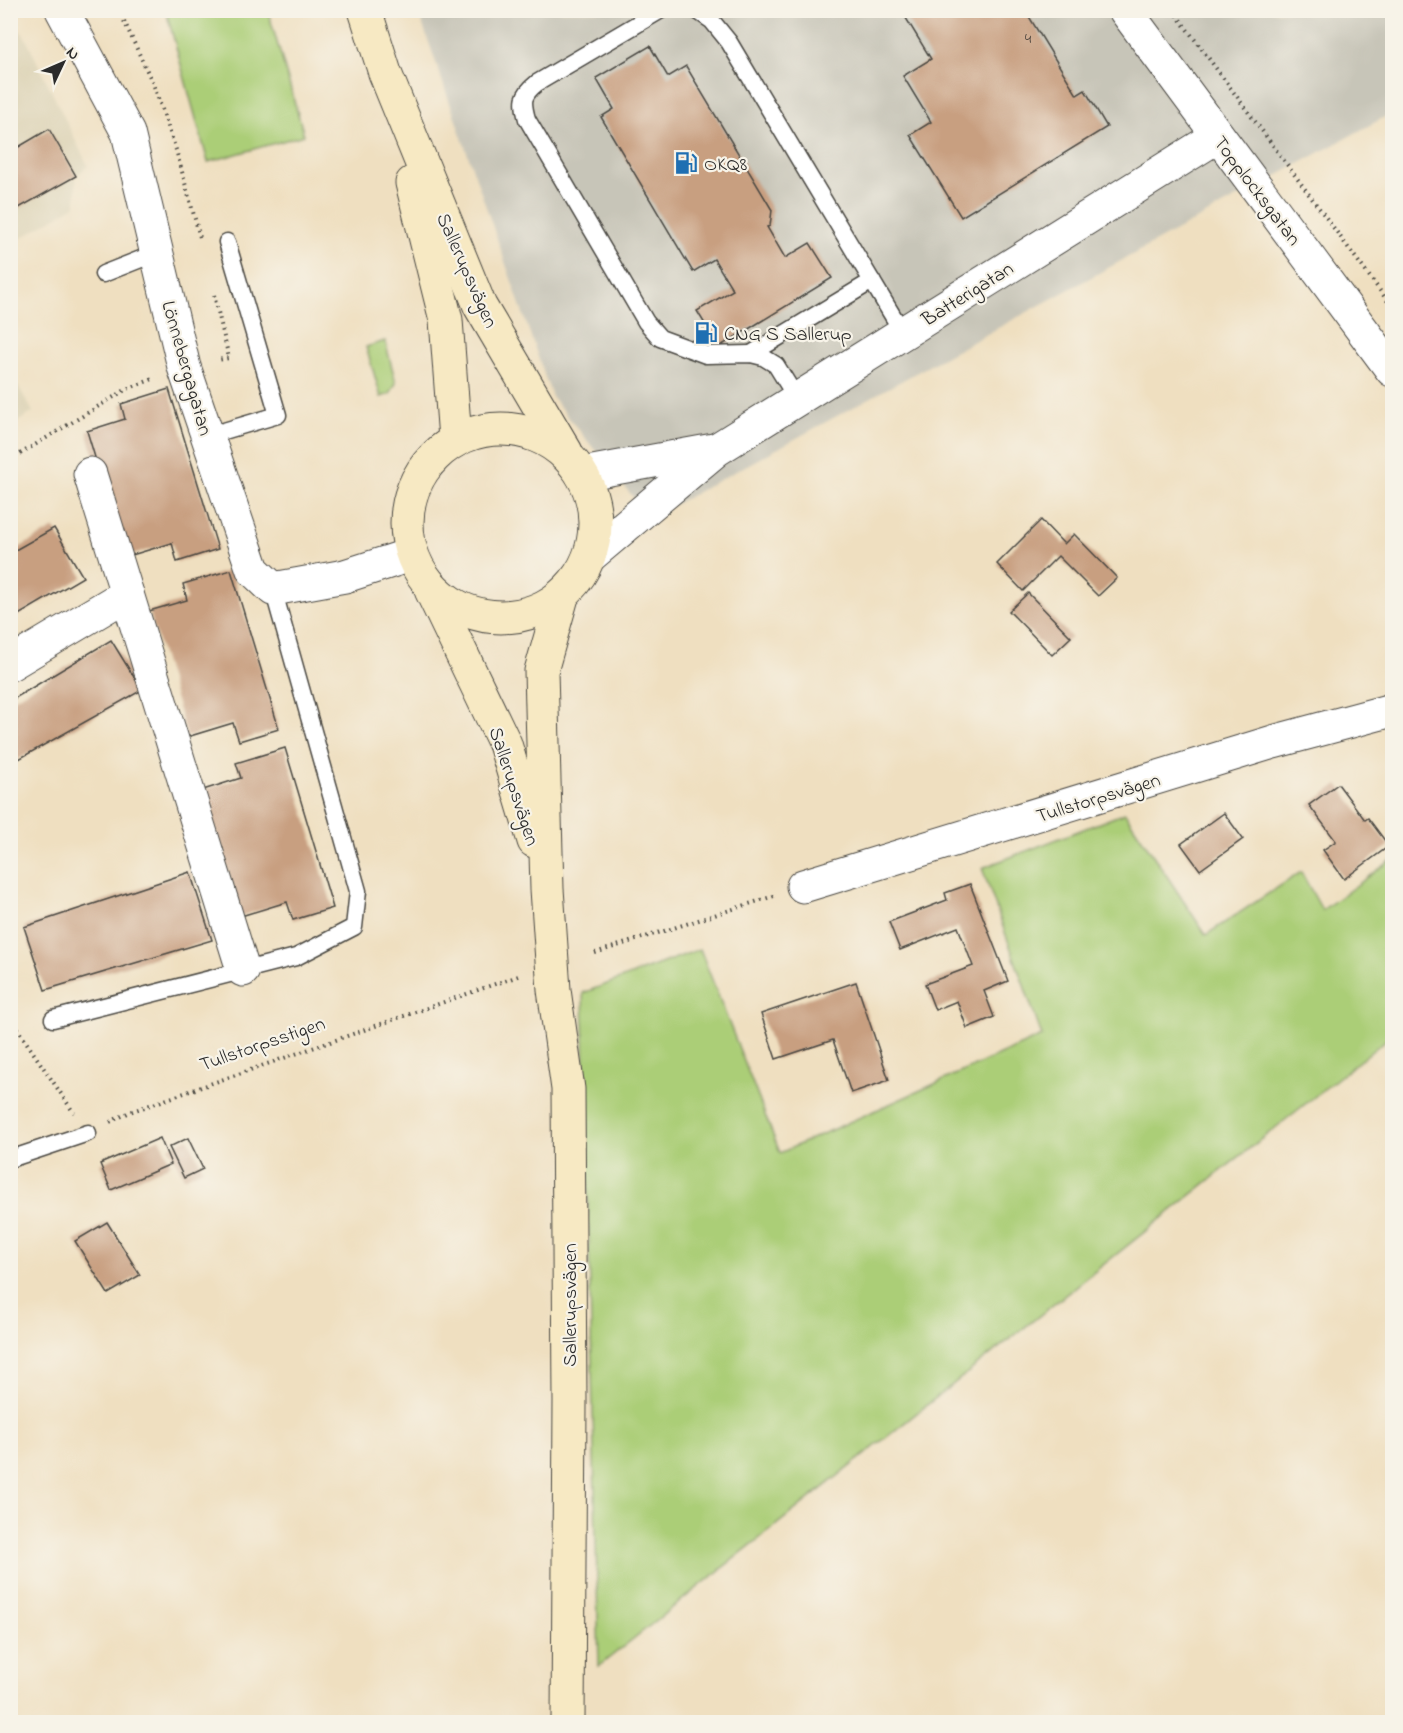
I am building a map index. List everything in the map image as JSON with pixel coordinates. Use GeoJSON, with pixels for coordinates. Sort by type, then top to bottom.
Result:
{"type":"FeatureCollection","features":[{"type":"Feature","properties":{"kind":"main road","name":"Sallerupsvägen"},"geometry":{"type":"LineString","coordinates":[[365,10],[385,73],[446,320],[455,439]]}},
{"type":"Feature","properties":{"kind":"main road","name":"Sallerupsvägen"},"geometry":{"type":"LineString","coordinates":[[385,73],[480,306],[593,499],[596,528],[591,555],[562,597],[541,671],[547,889],[554,990],[568,1089],[570,1389],[568,1722]]}},
{"type":"Feature","properties":{"kind":"main road","name":"Sallerupsvägen"},"geometry":{"type":"LineString","coordinates":[[547,889],[506,744],[430,588],[410,555],[405,522],[411,489],[429,460],[455,439],[484,429],[515,429],[545,439],[575,466]]}},
{"type":"Feature","properties":{"kind":"main road","name":"Sallerupsvägen"},"geometry":{"type":"LineString","coordinates":[[430,588],[459,609],[494,619],[531,614],[562,597]]}},
{"type":"Feature","properties":{"kind":"street","name":"Lönnebergagatan"},"geometry":{"type":"LineString","coordinates":[[62,10],[128,133],[184,367],[253,570],[273,590]]}},
{"type":"Feature","properties":{"kind":"street","name":"Topplocksgatan"},"geometry":{"type":"LineString","coordinates":[[1125,10],[1392,370]]}},
{"type":"Feature","properties":{"kind":"street","name":"Batterigatan"},"geometry":{"type":"LineString","coordinates":[[591,555],[716,450],[1218,136]]}},
{"type":"Feature","properties":{"kind":"street","name":"Batterigatan"},"geometry":{"type":"LineString","coordinates":[[575,466],[716,450]]}},
{"type":"Feature","properties":{"kind":"street"},"geometry":{"type":"LineString","coordinates":[[90,474],[243,970]]}},
{"type":"Feature","properties":{"kind":"street"},"geometry":{"type":"LineString","coordinates":[[273,590],[345,576],[410,555]]}},
{"type":"Feature","properties":{"kind":"street"},"geometry":{"type":"LineString","coordinates":[[10,664],[127,594]]}},
{"type":"Feature","properties":{"kind":"street","name":"Tullstorpsvägen"},"geometry":{"type":"LineString","coordinates":[[803,886],[1273,742],[1392,710]]}},
{"type":"Feature","properties":{"kind":"lane"},"geometry":{"type":"LineString","coordinates":[[661,10],[527,91],[523,104],[527,119],[646,322],[660,338],[706,355],[751,354],[763,357],[776,365],[797,399]]}},
{"type":"Feature","properties":{"kind":"lane"},"geometry":{"type":"LineString","coordinates":[[696,10],[712,21],[729,42],[903,333]]}},
{"type":"Feature","properties":{"kind":"lane"},"geometry":{"type":"LineString","coordinates":[[207,436],[278,415],[227,242]]}},
{"type":"Feature","properties":{"kind":"lane"},"geometry":{"type":"LineString","coordinates":[[103,274],[156,253]]}},
{"type":"Feature","properties":{"kind":"lane"},"geometry":{"type":"LineString","coordinates":[[751,354],[872,281]]}},
{"type":"Feature","properties":{"kind":"lane"},"geometry":{"type":"LineString","coordinates":[[53,1019],[296,957],[354,927],[358,891],[273,590]]}},
{"type":"Feature","properties":{"kind":"lane"},"geometry":{"type":"LineString","coordinates":[[10,1159],[88,1133]]}},
{"type":"Feature","properties":{"kind":"path"},"geometry":{"type":"LineString","coordinates":[[1173,10],[1392,307]]}},
{"type":"Feature","properties":{"kind":"path"},"geometry":{"type":"LineString","coordinates":[[595,953],[803,886]]}},
{"type":"Feature","properties":{"kind":"path","name":"Tullstorpsstigen"},"geometry":{"type":"LineString","coordinates":[[88,1133],[130,1112],[530,972]]}},
{"type":"Feature","properties":{"kind":"path"},"geometry":{"type":"LineString","coordinates":[[10,1018],[88,1133]]}},
{"type":"Feature","properties":{"kind":"shaded area"},"geometry":{"type":"Polygon","coordinates":[[[418,11],[1392,11],[1392,113],[650,518],[552,397],[418,11]]]}},
{"type":"Feature","properties":{"kind":"shaded area"},"geometry":{"type":"Polygon","coordinates":[[[10,16],[25,37],[88,166],[76,176],[76,205],[11,244],[10,16]]]}},
{"type":"Feature","properties":{"kind":"shaded area"},"geometry":{"type":"Polygon","coordinates":[[[10,372],[33,412],[11,426],[10,426],[10,372]]]}},
{"type":"Feature","properties":{"kind":"green space"},"geometry":{"type":"Polygon","coordinates":[[[166,11],[268,11],[304,135],[208,162],[166,11]]]}},
{"type":"Feature","properties":{"kind":"green space"},"geometry":{"type":"Polygon","coordinates":[[[385,341],[396,383],[390,394],[381,397],[366,347],[385,341]]]}},
{"type":"Feature","properties":{"kind":"green space"},"geometry":{"type":"Polygon","coordinates":[[[1125,813],[1206,935],[1301,872],[1322,910],[1392,860],[1392,1035],[599,1666],[583,993],[700,949],[780,1153],[1042,1036],[982,868],[1125,813]]]}},
{"type":"Feature","properties":{"kind":"building"},"geometry":{"type":"Polygon","coordinates":[[[901,10],[1025,10],[1077,95],[1085,90],[1107,127],[961,217],[910,135],[931,122],[903,76],[931,59],[901,10]]]}},
{"type":"Feature","properties":{"kind":"building","name":"OKQ8"},"geometry":{"type":"Polygon","coordinates":[[[650,46],[668,77],[686,66],[772,210],[770,226],[767,227],[785,258],[810,243],[832,278],[719,347],[697,311],[733,290],[714,259],[693,272],[601,117],[614,109],[596,78],[650,46]]]}},
{"type":"Feature","properties":{"kind":"building"},"geometry":{"type":"Polygon","coordinates":[[[49,129],[76,176],[10,213],[10,152],[49,129]]]}},
{"type":"Feature","properties":{"kind":"building"},"geometry":{"type":"Polygon","coordinates":[[[169,389],[218,549],[177,562],[172,543],[125,557],[87,431],[125,419],[121,404],[169,389]]]}},
{"type":"Feature","properties":{"kind":"building"},"geometry":{"type":"Polygon","coordinates":[[[1041,520],[1064,544],[1074,534],[1117,578],[1098,596],[1058,556],[1023,591],[997,564],[1041,520]]]}},
{"type":"Feature","properties":{"kind":"building"},"geometry":{"type":"Polygon","coordinates":[[[54,528],[83,577],[10,620],[10,553],[54,528]]]}},
{"type":"Feature","properties":{"kind":"building"},"geometry":{"type":"Polygon","coordinates":[[[231,570],[279,729],[239,741],[233,723],[187,737],[149,611],[187,600],[183,584],[231,570]]]}},
{"type":"Feature","properties":{"kind":"building"},"geometry":{"type":"Polygon","coordinates":[[[1028,593],[1071,637],[1052,655],[1009,611],[1028,593]]]}},
{"type":"Feature","properties":{"kind":"building"},"geometry":{"type":"Polygon","coordinates":[[[111,640],[142,690],[10,764],[10,701],[111,640]]]}},
{"type":"Feature","properties":{"kind":"building"},"geometry":{"type":"Polygon","coordinates":[[[285,748],[333,908],[293,920],[287,902],[241,916],[203,790],[241,778],[236,763],[285,748]]]}},
{"type":"Feature","properties":{"kind":"building"},"geometry":{"type":"Polygon","coordinates":[[[1338,784],[1365,820],[1368,818],[1389,846],[1344,879],[1323,850],[1336,841],[1309,805],[1338,784]]]}},
{"type":"Feature","properties":{"kind":"building"},"geometry":{"type":"Polygon","coordinates":[[[1224,813],[1243,839],[1200,870],[1181,844],[1224,813]]]}},
{"type":"Feature","properties":{"kind":"building"},"geometry":{"type":"Polygon","coordinates":[[[190,872],[212,940],[45,990],[24,927],[190,872]]]}},
{"type":"Feature","properties":{"kind":"building"},"geometry":{"type":"Polygon","coordinates":[[[970,884],[1008,981],[984,991],[994,1017],[967,1028],[957,1001],[935,1010],[925,984],[973,966],[958,927],[900,950],[889,922],[947,900],[945,893],[970,884]]]}},
{"type":"Feature","properties":{"kind":"building"},"geometry":{"type":"Polygon","coordinates":[[[856,982],[889,1080],[851,1093],[833,1040],[776,1059],[761,1014],[856,982]]]}},
{"type":"Feature","properties":{"kind":"building"},"geometry":{"type":"Polygon","coordinates":[[[160,1138],[171,1164],[111,1190],[100,1164],[160,1138]]]}},
{"type":"Feature","properties":{"kind":"building"},"geometry":{"type":"Polygon","coordinates":[[[188,1138],[203,1169],[184,1178],[169,1147],[188,1138]]]}},
{"type":"Feature","properties":{"kind":"building"},"geometry":{"type":"Polygon","coordinates":[[[107,1222],[140,1275],[108,1294],[75,1241],[107,1222]]]}},
{"type":"Feature","properties":{"kind":"place","name":"OKQ8"},"geometry":{"type":"Point","coordinates":[686,163]}},
{"type":"Feature","properties":{"kind":"place","name":"CNG S Sallerup"},"geometry":{"type":"Point","coordinates":[706,333]}}]}
